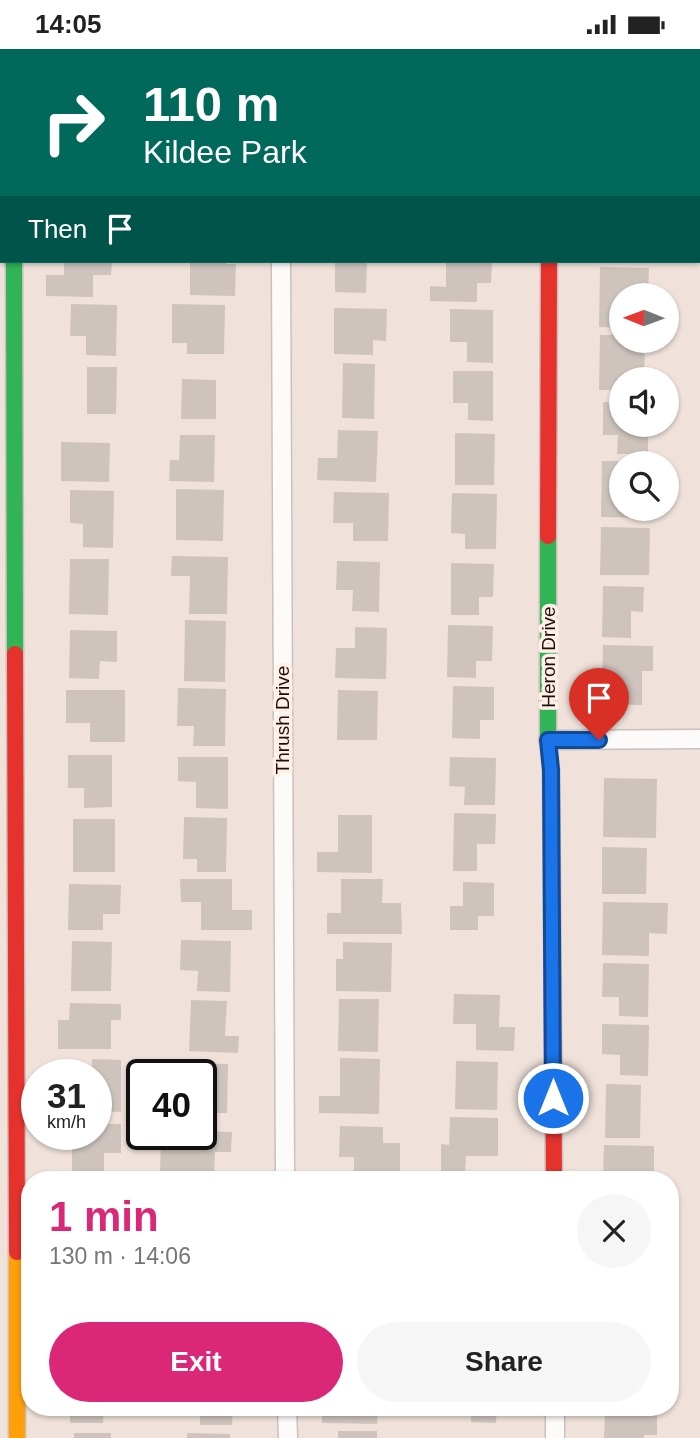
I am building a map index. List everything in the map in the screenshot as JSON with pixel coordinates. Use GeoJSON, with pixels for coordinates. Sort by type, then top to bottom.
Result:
{"type":"FeatureCollection","features":[{"type":"Feature","properties":{"kind":"street"},"geometry":{"type":"LineString","coordinates":[[14,263],[17,1438]]}},
{"type":"Feature","properties":{"kind":"street","name":"Thrush Drive"},"geometry":{"type":"LineString","coordinates":[[281,263],[285,1171]]}},
{"type":"Feature","properties":{"kind":"street","name":"Heron Drive"},"geometry":{"type":"LineString","coordinates":[[549,263],[548,740],[551,770],[554,1171]]}},
{"type":"Feature","properties":{"kind":"street"},"geometry":{"type":"LineString","coordinates":[[548,740],[700,739]]}},
{"type":"Feature","properties":{"kind":"street"},"geometry":{"type":"LineString","coordinates":[[288,1416],[288,1438]]}},
{"type":"Feature","properties":{"kind":"street"},"geometry":{"type":"LineString","coordinates":[[555,1416],[555,1438]]}},
{"type":"Feature","properties":{"kind":"building"},"geometry":{"type":"Polygon","coordinates":[[[64,263],[112,263],[111,275],[93,275],[93,297],[46,296],[46,275],[64,275],[64,263]]]}},
{"type":"Feature","properties":{"kind":"building"},"geometry":{"type":"Polygon","coordinates":[[[190,263],[236,264],[235,296],[190,295],[190,263]]]}},
{"type":"Feature","properties":{"kind":"building"},"geometry":{"type":"Polygon","coordinates":[[[335,263],[367,263],[366,293],[335,292],[335,263]]]}},
{"type":"Feature","properties":{"kind":"building"},"geometry":{"type":"Polygon","coordinates":[[[446,263],[492,263],[491,283],[477,283],[477,302],[430,301],[430,286],[446,287],[446,263]]]}},
{"type":"Feature","properties":{"kind":"building"},"geometry":{"type":"Polygon","coordinates":[[[600,267],[649,268],[648,283],[609,283],[609,327],[599,327],[600,267]]]}},
{"type":"Feature","properties":{"kind":"building"},"geometry":{"type":"Polygon","coordinates":[[[71,304],[117,305],[116,356],[86,355],[86,336],[70,336],[71,304]]]}},
{"type":"Feature","properties":{"kind":"building"},"geometry":{"type":"Polygon","coordinates":[[[172,304],[225,305],[224,354],[187,354],[187,343],[172,343],[172,304]]]}},
{"type":"Feature","properties":{"kind":"building"},"geometry":{"type":"Polygon","coordinates":[[[334,308],[387,309],[386,341],[373,340],[373,355],[334,354],[334,308]]]}},
{"type":"Feature","properties":{"kind":"building"},"geometry":{"type":"Polygon","coordinates":[[[450,309],[493,310],[493,363],[467,362],[467,342],[450,342],[450,309]]]}},
{"type":"Feature","properties":{"kind":"building"},"geometry":{"type":"Polygon","coordinates":[[[600,335],[609,335],[609,353],[645,353],[644,367],[609,367],[609,390],[599,390],[600,335]]]}},
{"type":"Feature","properties":{"kind":"building"},"geometry":{"type":"Polygon","coordinates":[[[343,363],[375,364],[374,419],[342,418],[343,363]]]}},
{"type":"Feature","properties":{"kind":"building"},"geometry":{"type":"Polygon","coordinates":[[[87,367],[117,367],[116,414],[87,414],[87,367]]]}},
{"type":"Feature","properties":{"kind":"building"},"geometry":{"type":"Polygon","coordinates":[[[453,371],[493,371],[493,421],[468,420],[468,403],[453,403],[453,371]]]}},
{"type":"Feature","properties":{"kind":"building"},"geometry":{"type":"Polygon","coordinates":[[[182,379],[216,380],[216,419],[181,419],[182,379]]]}},
{"type":"Feature","properties":{"kind":"building"},"geometry":{"type":"Polygon","coordinates":[[[603,402],[609,402],[609,435],[603,435],[603,402]]]}},
{"type":"Feature","properties":{"kind":"building"},"geometry":{"type":"Polygon","coordinates":[[[338,430],[378,431],[376,482],[317,480],[318,458],[337,458],[338,430]]]}},
{"type":"Feature","properties":{"kind":"building"},"geometry":{"type":"Polygon","coordinates":[[[455,433],[495,434],[494,485],[455,485],[455,433]]]}},
{"type":"Feature","properties":{"kind":"building"},"geometry":{"type":"Polygon","coordinates":[[[180,435],[215,435],[214,482],[169,481],[170,460],[179,460],[180,435]]]}},
{"type":"Feature","properties":{"kind":"building"},"geometry":{"type":"Polygon","coordinates":[[[618,437],[648,437],[648,451],[617,451],[618,437]]]}},
{"type":"Feature","properties":{"kind":"building"},"geometry":{"type":"Polygon","coordinates":[[[61,442],[110,443],[109,482],[61,481],[61,442]]]}},
{"type":"Feature","properties":{"kind":"building"},"geometry":{"type":"Polygon","coordinates":[[[602,461],[609,461],[609,517],[601,517],[602,461]]]}},
{"type":"Feature","properties":{"kind":"building"},"geometry":{"type":"Polygon","coordinates":[[[176,489],[224,490],[223,541],[176,540],[176,489]]]}},
{"type":"Feature","properties":{"kind":"building"},"geometry":{"type":"Polygon","coordinates":[[[70,490],[114,491],[113,548],[83,547],[83,524],[70,523],[70,490]]]}},
{"type":"Feature","properties":{"kind":"building"},"geometry":{"type":"Polygon","coordinates":[[[334,492],[389,493],[388,541],[353,541],[353,523],[333,523],[334,492]]]}},
{"type":"Feature","properties":{"kind":"building"},"geometry":{"type":"Polygon","coordinates":[[[452,493],[497,494],[496,549],[465,549],[465,534],[451,533],[452,493]]]}},
{"type":"Feature","properties":{"kind":"building"},"geometry":{"type":"Polygon","coordinates":[[[601,527],[650,528],[649,575],[600,575],[601,527]]]}},
{"type":"Feature","properties":{"kind":"building"},"geometry":{"type":"Polygon","coordinates":[[[172,556],[228,557],[227,614],[189,614],[190,576],[171,576],[172,556]]]}},
{"type":"Feature","properties":{"kind":"building"},"geometry":{"type":"Polygon","coordinates":[[[70,559],[109,559],[108,615],[69,614],[70,559]]]}},
{"type":"Feature","properties":{"kind":"building"},"geometry":{"type":"Polygon","coordinates":[[[337,561],[380,562],[379,612],[352,611],[353,590],[336,590],[337,561]]]}},
{"type":"Feature","properties":{"kind":"building"},"geometry":{"type":"Polygon","coordinates":[[[451,563],[494,564],[493,597],[479,597],[479,615],[451,615],[451,563]]]}},
{"type":"Feature","properties":{"kind":"building"},"geometry":{"type":"Polygon","coordinates":[[[603,586],[644,587],[643,612],[631,611],[631,638],[602,637],[603,586]]]}},
{"type":"Feature","properties":{"kind":"building"},"geometry":{"type":"Polygon","coordinates":[[[185,620],[226,621],[225,682],[184,681],[185,620]]]}},
{"type":"Feature","properties":{"kind":"building"},"geometry":{"type":"Polygon","coordinates":[[[448,625],[493,626],[492,661],[476,661],[476,678],[447,677],[448,625]]]}},
{"type":"Feature","properties":{"kind":"building"},"geometry":{"type":"Polygon","coordinates":[[[355,627],[387,628],[386,679],[335,678],[336,648],[355,648],[355,627]]]}},
{"type":"Feature","properties":{"kind":"building"},"geometry":{"type":"Polygon","coordinates":[[[70,630],[117,631],[117,662],[100,661],[99,679],[69,678],[70,630]]]}},
{"type":"Feature","properties":{"kind":"building"},"geometry":{"type":"Polygon","coordinates":[[[603,645],[653,646],[653,671],[642,671],[642,705],[584,704],[584,683],[602,683],[603,645]]]}},
{"type":"Feature","properties":{"kind":"building"},"geometry":{"type":"Polygon","coordinates":[[[453,686],[494,687],[494,720],[480,720],[480,739],[452,738],[453,686]]]}},
{"type":"Feature","properties":{"kind":"building"},"geometry":{"type":"Polygon","coordinates":[[[178,688],[226,689],[225,746],[193,746],[194,726],[177,726],[178,688]]]}},
{"type":"Feature","properties":{"kind":"building"},"geometry":{"type":"Polygon","coordinates":[[[66,690],[125,690],[125,742],[90,742],[90,723],[66,723],[66,690]]]}},
{"type":"Feature","properties":{"kind":"building"},"geometry":{"type":"Polygon","coordinates":[[[338,690],[378,691],[377,740],[337,740],[338,690]]]}},
{"type":"Feature","properties":{"kind":"building"},"geometry":{"type":"Polygon","coordinates":[[[68,755],[112,755],[112,807],[84,808],[84,788],[68,788],[68,755]]]}},
{"type":"Feature","properties":{"kind":"building"},"geometry":{"type":"Polygon","coordinates":[[[178,757],[228,757],[228,809],[196,808],[196,782],[178,781],[178,757]]]}},
{"type":"Feature","properties":{"kind":"building"},"geometry":{"type":"Polygon","coordinates":[[[450,757],[496,758],[495,805],[464,805],[465,787],[449,786],[450,757]]]}},
{"type":"Feature","properties":{"kind":"building"},"geometry":{"type":"Polygon","coordinates":[[[604,778],[657,779],[656,838],[603,837],[604,778]]]}},
{"type":"Feature","properties":{"kind":"building"},"geometry":{"type":"Polygon","coordinates":[[[454,813],[496,814],[495,844],[477,844],[477,871],[453,871],[454,813]]]}},
{"type":"Feature","properties":{"kind":"building"},"geometry":{"type":"Polygon","coordinates":[[[338,815],[372,815],[372,873],[317,872],[317,852],[338,852],[338,815]]]}},
{"type":"Feature","properties":{"kind":"building"},"geometry":{"type":"Polygon","coordinates":[[[184,817],[227,818],[226,872],[197,872],[197,859],[183,859],[184,817]]]}},
{"type":"Feature","properties":{"kind":"building"},"geometry":{"type":"Polygon","coordinates":[[[73,819],[115,819],[115,872],[73,872],[73,819]]]}},
{"type":"Feature","properties":{"kind":"building"},"geometry":{"type":"Polygon","coordinates":[[[602,847],[647,848],[646,894],[602,894],[602,847]]]}},
{"type":"Feature","properties":{"kind":"building"},"geometry":{"type":"Polygon","coordinates":[[[180,879],[232,879],[232,910],[252,910],[252,930],[201,930],[201,902],[181,902],[180,879]]]}},
{"type":"Feature","properties":{"kind":"building"},"geometry":{"type":"Polygon","coordinates":[[[341,879],[383,879],[382,903],[401,903],[402,934],[327,934],[327,913],[341,913],[341,879]]]}},
{"type":"Feature","properties":{"kind":"building"},"geometry":{"type":"Polygon","coordinates":[[[463,882],[494,883],[494,916],[478,916],[478,930],[450,930],[450,906],[463,906],[463,882]]]}},
{"type":"Feature","properties":{"kind":"building"},"geometry":{"type":"Polygon","coordinates":[[[69,884],[121,885],[120,914],[103,914],[103,930],[68,930],[69,884]]]}},
{"type":"Feature","properties":{"kind":"building"},"geometry":{"type":"Polygon","coordinates":[[[603,902],[668,903],[667,934],[649,933],[649,956],[602,955],[603,902]]]}},
{"type":"Feature","properties":{"kind":"building"},"geometry":{"type":"Polygon","coordinates":[[[181,940],[231,941],[230,992],[197,991],[198,971],[180,970],[181,940]]]}},
{"type":"Feature","properties":{"kind":"building"},"geometry":{"type":"Polygon","coordinates":[[[72,941],[112,942],[111,991],[71,991],[72,941]]]}},
{"type":"Feature","properties":{"kind":"building"},"geometry":{"type":"Polygon","coordinates":[[[343,942],[392,943],[391,992],[336,991],[336,959],[343,959],[343,942]]]}},
{"type":"Feature","properties":{"kind":"building"},"geometry":{"type":"Polygon","coordinates":[[[603,963],[649,964],[648,1017],[619,1016],[619,997],[602,997],[603,963]]]}},
{"type":"Feature","properties":{"kind":"building"},"geometry":{"type":"Polygon","coordinates":[[[454,994],[500,995],[499,1027],[515,1027],[514,1051],[476,1050],[476,1024],[453,1024],[454,994]]]}},
{"type":"Feature","properties":{"kind":"building"},"geometry":{"type":"Polygon","coordinates":[[[339,999],[379,999],[378,1052],[338,1051],[339,999]]]}},
{"type":"Feature","properties":{"kind":"building"},"geometry":{"type":"Polygon","coordinates":[[[191,1000],[227,1001],[225,1036],[239,1036],[238,1053],[189,1051],[191,1000]]]}},
{"type":"Feature","properties":{"kind":"building"},"geometry":{"type":"Polygon","coordinates":[[[70,1003],[121,1004],[121,1020],[111,1020],[111,1049],[58,1049],[58,1020],[69,1020],[70,1003]]]}},
{"type":"Feature","properties":{"kind":"building"},"geometry":{"type":"Polygon","coordinates":[[[602,1024],[649,1025],[648,1076],[620,1075],[620,1055],[602,1054],[602,1024]]]}},
{"type":"Feature","properties":{"kind":"building"},"geometry":{"type":"Polygon","coordinates":[[[340,1058],[380,1059],[379,1114],[319,1113],[319,1096],[340,1096],[340,1058]]]}},
{"type":"Feature","properties":{"kind":"building"},"geometry":{"type":"Polygon","coordinates":[[[112,1060],[121,1060],[121,1112],[112,1112],[112,1060]]]}},
{"type":"Feature","properties":{"kind":"building"},"geometry":{"type":"Polygon","coordinates":[[[456,1061],[498,1062],[497,1110],[455,1109],[456,1061]]]}},
{"type":"Feature","properties":{"kind":"building"},"geometry":{"type":"Polygon","coordinates":[[[217,1064],[228,1064],[227,1113],[217,1113],[217,1064]]]}},
{"type":"Feature","properties":{"kind":"building"},"geometry":{"type":"Polygon","coordinates":[[[606,1084],[641,1085],[640,1138],[605,1138],[606,1084]]]}},
{"type":"Feature","properties":{"kind":"building"},"geometry":{"type":"Polygon","coordinates":[[[450,1117],[498,1118],[498,1156],[466,1156],[465,1171],[441,1171],[441,1144],[449,1145],[450,1117]]]}},
{"type":"Feature","properties":{"kind":"building"},"geometry":{"type":"Polygon","coordinates":[[[112,1124],[121,1124],[121,1153],[104,1153],[104,1171],[72,1171],[72,1150],[112,1150],[112,1124]]]}},
{"type":"Feature","properties":{"kind":"building"},"geometry":{"type":"Polygon","coordinates":[[[340,1126],[383,1127],[383,1143],[400,1143],[400,1171],[354,1171],[354,1157],[339,1157],[340,1126]]]}},
{"type":"Feature","properties":{"kind":"building"},"geometry":{"type":"Polygon","coordinates":[[[217,1132],[232,1132],[231,1152],[215,1152],[214,1171],[160,1171],[161,1150],[217,1150],[217,1132]]]}},
{"type":"Feature","properties":{"kind":"building"},"geometry":{"type":"Polygon","coordinates":[[[604,1145],[654,1146],[654,1171],[603,1171],[604,1145]]]}},
{"type":"Feature","properties":{"kind":"building"},"geometry":{"type":"Polygon","coordinates":[[[70,1416],[103,1416],[103,1423],[70,1423],[70,1416]]]}},
{"type":"Feature","properties":{"kind":"building"},"geometry":{"type":"Polygon","coordinates":[[[200,1416],[232,1416],[232,1425],[200,1425],[200,1416]]]}},
{"type":"Feature","properties":{"kind":"building"},"geometry":{"type":"Polygon","coordinates":[[[322,1416],[377,1416],[377,1424],[322,1423],[322,1416]]]}},
{"type":"Feature","properties":{"kind":"building"},"geometry":{"type":"Polygon","coordinates":[[[471,1416],[496,1416],[496,1423],[471,1422],[471,1416]]]}},
{"type":"Feature","properties":{"kind":"building"},"geometry":{"type":"Polygon","coordinates":[[[605,1416],[657,1416],[657,1435],[644,1435],[644,1438],[604,1438],[605,1416]]]}},
{"type":"Feature","properties":{"kind":"building"},"geometry":{"type":"Polygon","coordinates":[[[338,1431],[377,1431],[377,1438],[338,1438],[338,1431]]]}},
{"type":"Feature","properties":{"kind":"building"},"geometry":{"type":"Polygon","coordinates":[[[74,1433],[111,1433],[111,1438],[74,1438],[74,1433]]]}},
{"type":"Feature","properties":{"kind":"building"},"geometry":{"type":"Polygon","coordinates":[[[187,1433],[230,1434],[230,1438],[187,1438],[187,1433]]]}},
{"type":"Feature","properties":{"kind":"traffic: fast"},"geometry":{"type":"LineString","coordinates":[[14,263],[15,654]]}},
{"type":"Feature","properties":{"kind":"traffic: fast"},"geometry":{"type":"LineString","coordinates":[[548,536],[553,1041]]}},
{"type":"Feature","properties":{"kind":"traffic: slow"},"geometry":{"type":"LineString","coordinates":[[17,1252],[17,1438]]}},
{"type":"Feature","properties":{"kind":"traffic: jam"},"geometry":{"type":"LineString","coordinates":[[548,536],[549,263]]}},
{"type":"Feature","properties":{"kind":"traffic: jam"},"geometry":{"type":"LineString","coordinates":[[15,654],[17,1252]]}},
{"type":"Feature","properties":{"kind":"traffic: jam"},"geometry":{"type":"LineString","coordinates":[[553,1041],[554,1171]]}},
{"type":"Feature","properties":{"kind":"route"},"geometry":{"type":"LineString","coordinates":[[553,1098],[551,770],[548,740],[599,740]]}}]}
